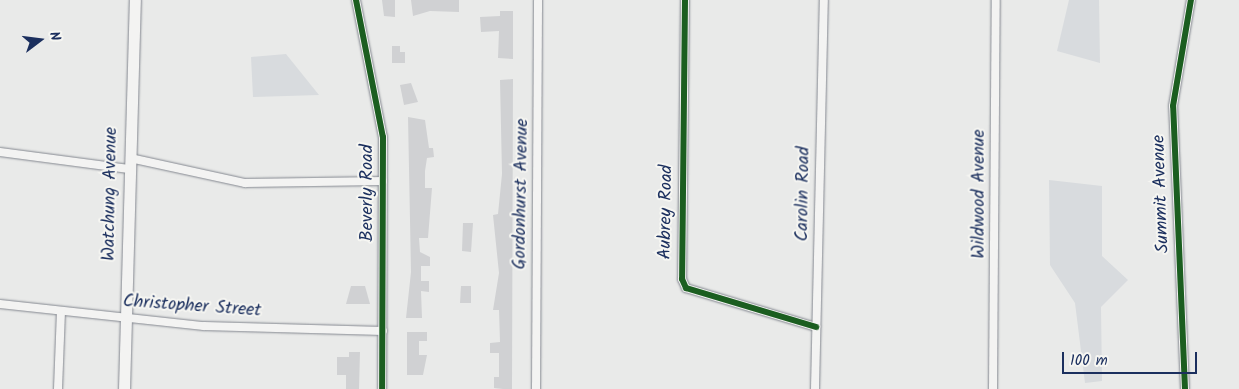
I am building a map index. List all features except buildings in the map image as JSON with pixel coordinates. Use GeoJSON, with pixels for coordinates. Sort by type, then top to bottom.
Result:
{"type":"FeatureCollection","features":[{"type":"Feature","properties":{"kind":"main road","name":"Watchung Avenue"},"geometry":{"type":"LineString","coordinates":[[124,389],[134,0]]}},
{"type":"Feature","properties":{"kind":"street","name":"Beverly Road"},"geometry":{"type":"LineString","coordinates":[[356,0],[383,137],[382,389]]}},
{"type":"Feature","properties":{"kind":"street","name":"Gordonhurst Avenue"},"geometry":{"type":"LineString","coordinates":[[536,389],[538,0]]}},
{"type":"Feature","properties":{"kind":"street","name":"Aubrey Road"},"geometry":{"type":"LineString","coordinates":[[685,0],[682,279],[686,288],[816,328]]}},
{"type":"Feature","properties":{"kind":"street","name":"Carolin Road"},"geometry":{"type":"LineString","coordinates":[[815,389],[824,0]]}},
{"type":"Feature","properties":{"kind":"street","name":"Wildwood Avenue"},"geometry":{"type":"LineString","coordinates":[[993,389],[996,0]]}},
{"type":"Feature","properties":{"kind":"street","name":"Summit Avenue"},"geometry":{"type":"LineString","coordinates":[[1184,389],[1173,106],[1191,0]]}},
{"type":"Feature","properties":{"kind":"street"},"geometry":{"type":"LineString","coordinates":[[0,152],[129,164],[245,183],[384,181]]}},
{"type":"Feature","properties":{"kind":"street","name":"Christopher Street"},"geometry":{"type":"LineString","coordinates":[[0,304],[126,319],[383,332]]}},
{"type":"Feature","properties":{"kind":"street"},"geometry":{"type":"LineString","coordinates":[[58,389],[62,311]]}},
{"type":"Feature","properties":{"kind":"shaded area"},"geometry":{"type":"Polygon","coordinates":[[[1069,0],[1099,0],[1100,63],[1057,51],[1069,0]]]}},
{"type":"Feature","properties":{"kind":"shaded area"},"geometry":{"type":"Polygon","coordinates":[[[286,54],[319,95],[253,97],[251,57],[286,54]]]}},
{"type":"Feature","properties":{"kind":"shaded area"},"geometry":{"type":"Polygon","coordinates":[[[1049,180],[1102,186],[1102,256],[1128,280],[1101,307],[1102,381],[1085,383],[1075,303],[1050,265],[1049,180]]]}},
{"type":"Feature","properties":{"kind":"cycle path"},"geometry":{"type":"LineString","coordinates":[[356,0],[383,137],[382,389]]}},
{"type":"Feature","properties":{"kind":"cycle path"},"geometry":{"type":"LineString","coordinates":[[685,0],[682,279],[686,288],[816,327]]}},
{"type":"Feature","properties":{"kind":"cycle path"},"geometry":{"type":"LineString","coordinates":[[1185,389],[1173,106],[1191,0]]}}]}
